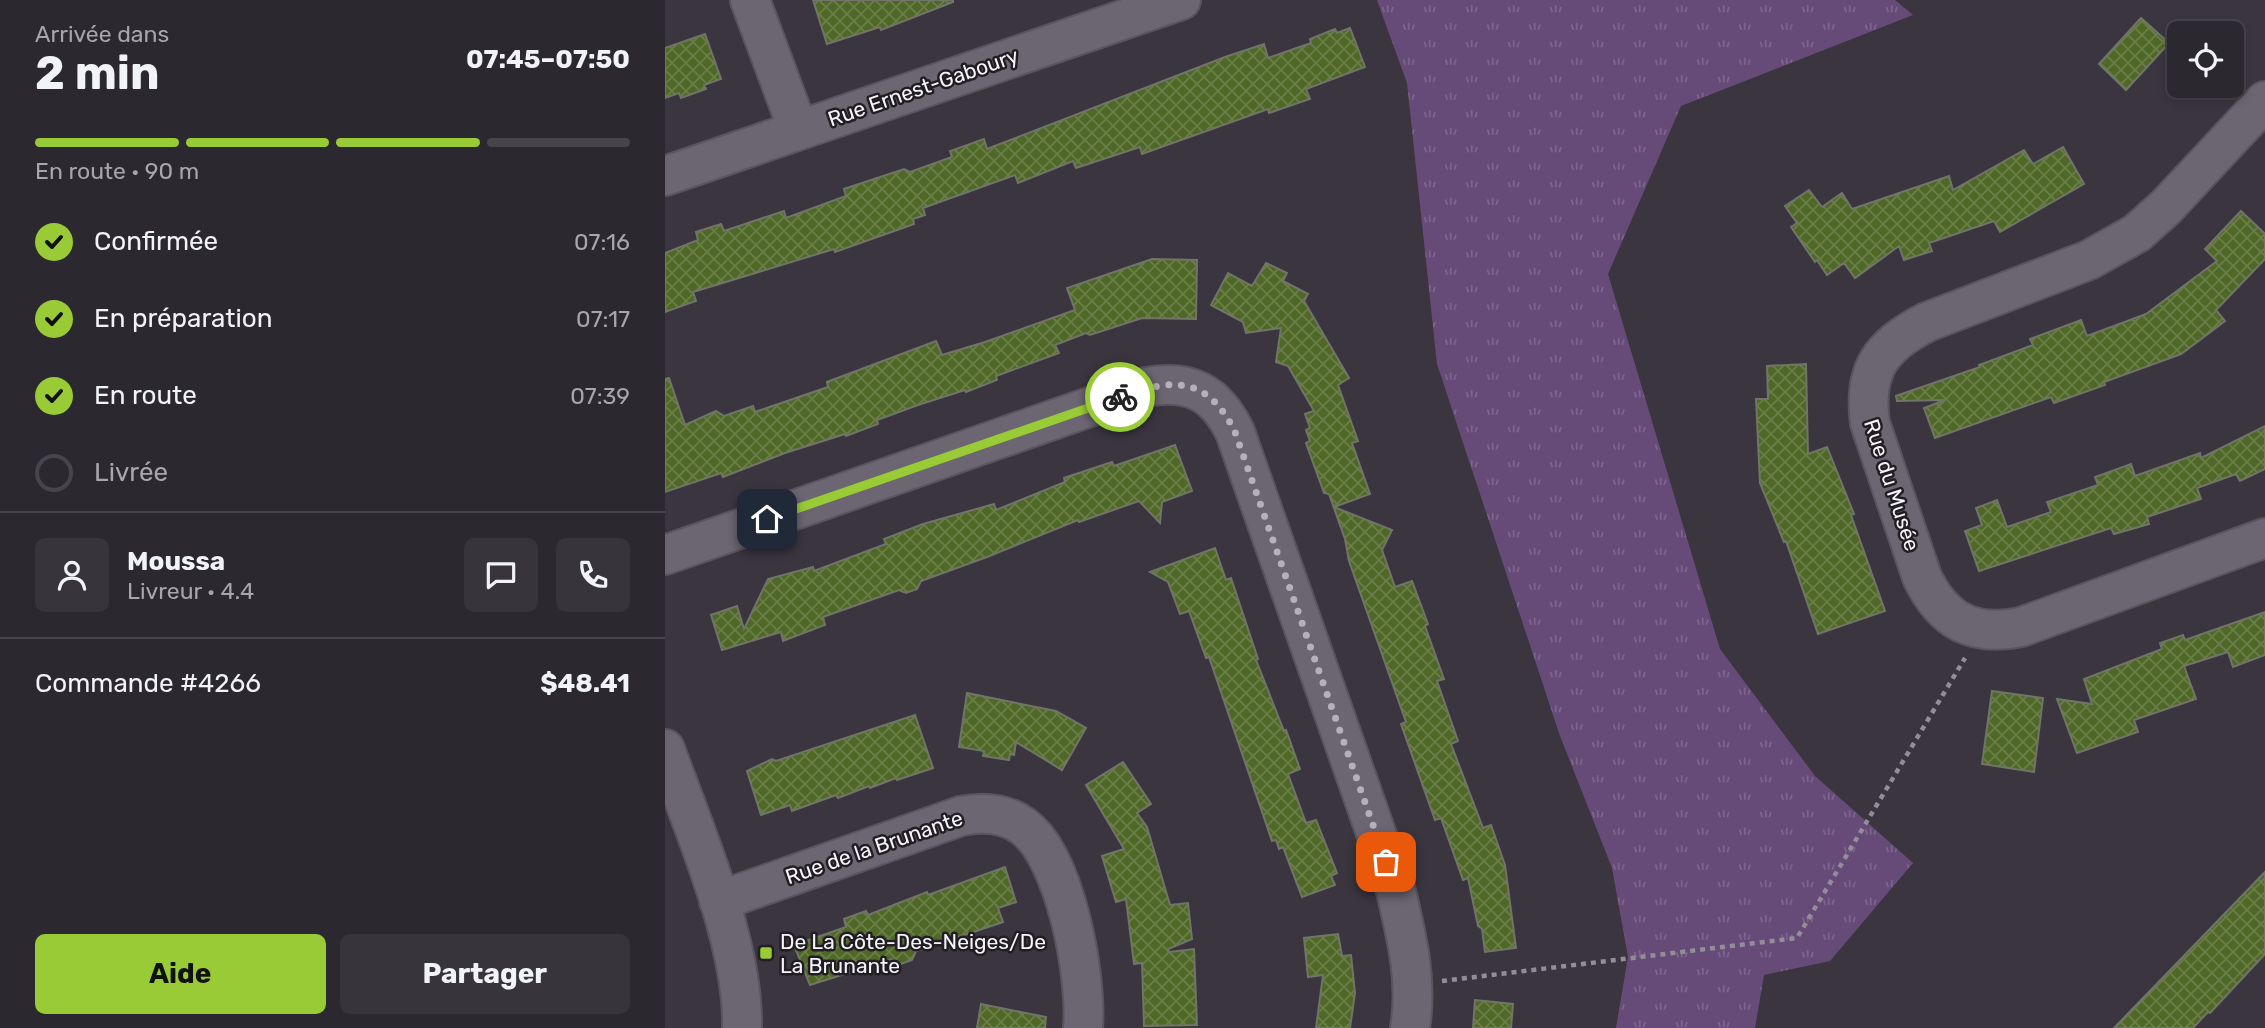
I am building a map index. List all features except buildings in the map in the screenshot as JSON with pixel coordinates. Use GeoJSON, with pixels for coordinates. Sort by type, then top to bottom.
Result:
{"type":"FeatureCollection","features":[{"type":"Feature","properties":{"kind":"street"},"geometry":{"type":"LineString","coordinates":[[750,0],[798,129]]}},
{"type":"Feature","properties":{"kind":"street","name":"Rue Ernest-Gaboury"},"geometry":{"type":"LineString","coordinates":[[665,176],[1181,0]]}},
{"type":"Feature","properties":{"kind":"street","name":"Rue du Musée"},"geometry":{"type":"LineString","coordinates":[[2265,101],[2166,207],[2137,233],[2089,260],[1927,322],[1905,333],[1875,366],[1868,390],[1870,422],[1922,577],[1931,596],[1946,612],[1964,625],[2000,632],[2021,627],[2265,538]]}},
{"type":"Feature","properties":{"kind":"street"},"geometry":{"type":"LineString","coordinates":[[665,555],[1147,387],[1179,384],[1199,390],[1214,400],[1227,415],[1235,432],[1395,887],[1410,952],[1413,985],[1410,1028]]}},
{"type":"Feature","properties":{"kind":"street"},"geometry":{"type":"LineString","coordinates":[[665,749],[719,901],[740,989],[742,1028]]}},
{"type":"Feature","properties":{"kind":"street","name":"Rue de la Brunante"},"geometry":{"type":"LineString","coordinates":[[719,901],[961,816],[981,813],[1003,816],[1022,825],[1037,838],[1055,873],[1079,948],[1085,1005],[1083,1028]]}},
{"type":"Feature","properties":{"kind":"path"},"geometry":{"type":"LineString","coordinates":[[1413,985],[1797,938],[1982,630]]}},
{"type":"Feature","properties":{"kind":"green space"},"geometry":{"type":"Polygon","coordinates":[[[1377,0],[1895,0],[1913,15],[1681,106],[1608,274],[1720,649],[1815,776],[1913,863],[1830,961],[1764,975],[1755,1028],[1616,1028],[1628,957],[1612,868],[1560,736],[1437,364],[1407,83],[1377,0]]]}},
{"type":"Feature","properties":{"kind":"way so far"},"geometry":{"type":"LineString","coordinates":[[1120,397],[1147,387],[1179,384],[1199,390],[1214,400],[1227,415],[1386,862]]}},
{"type":"Feature","properties":{"kind":"place","name":"De La Côte-Des-Neiges/De La Brunante"},"geometry":{"type":"Point","coordinates":[766,953]}},
{"type":"Feature","properties":{"kind":"route"},"geometry":{"type":"LineString","coordinates":[[767,519],[1120,397]]}}]}
